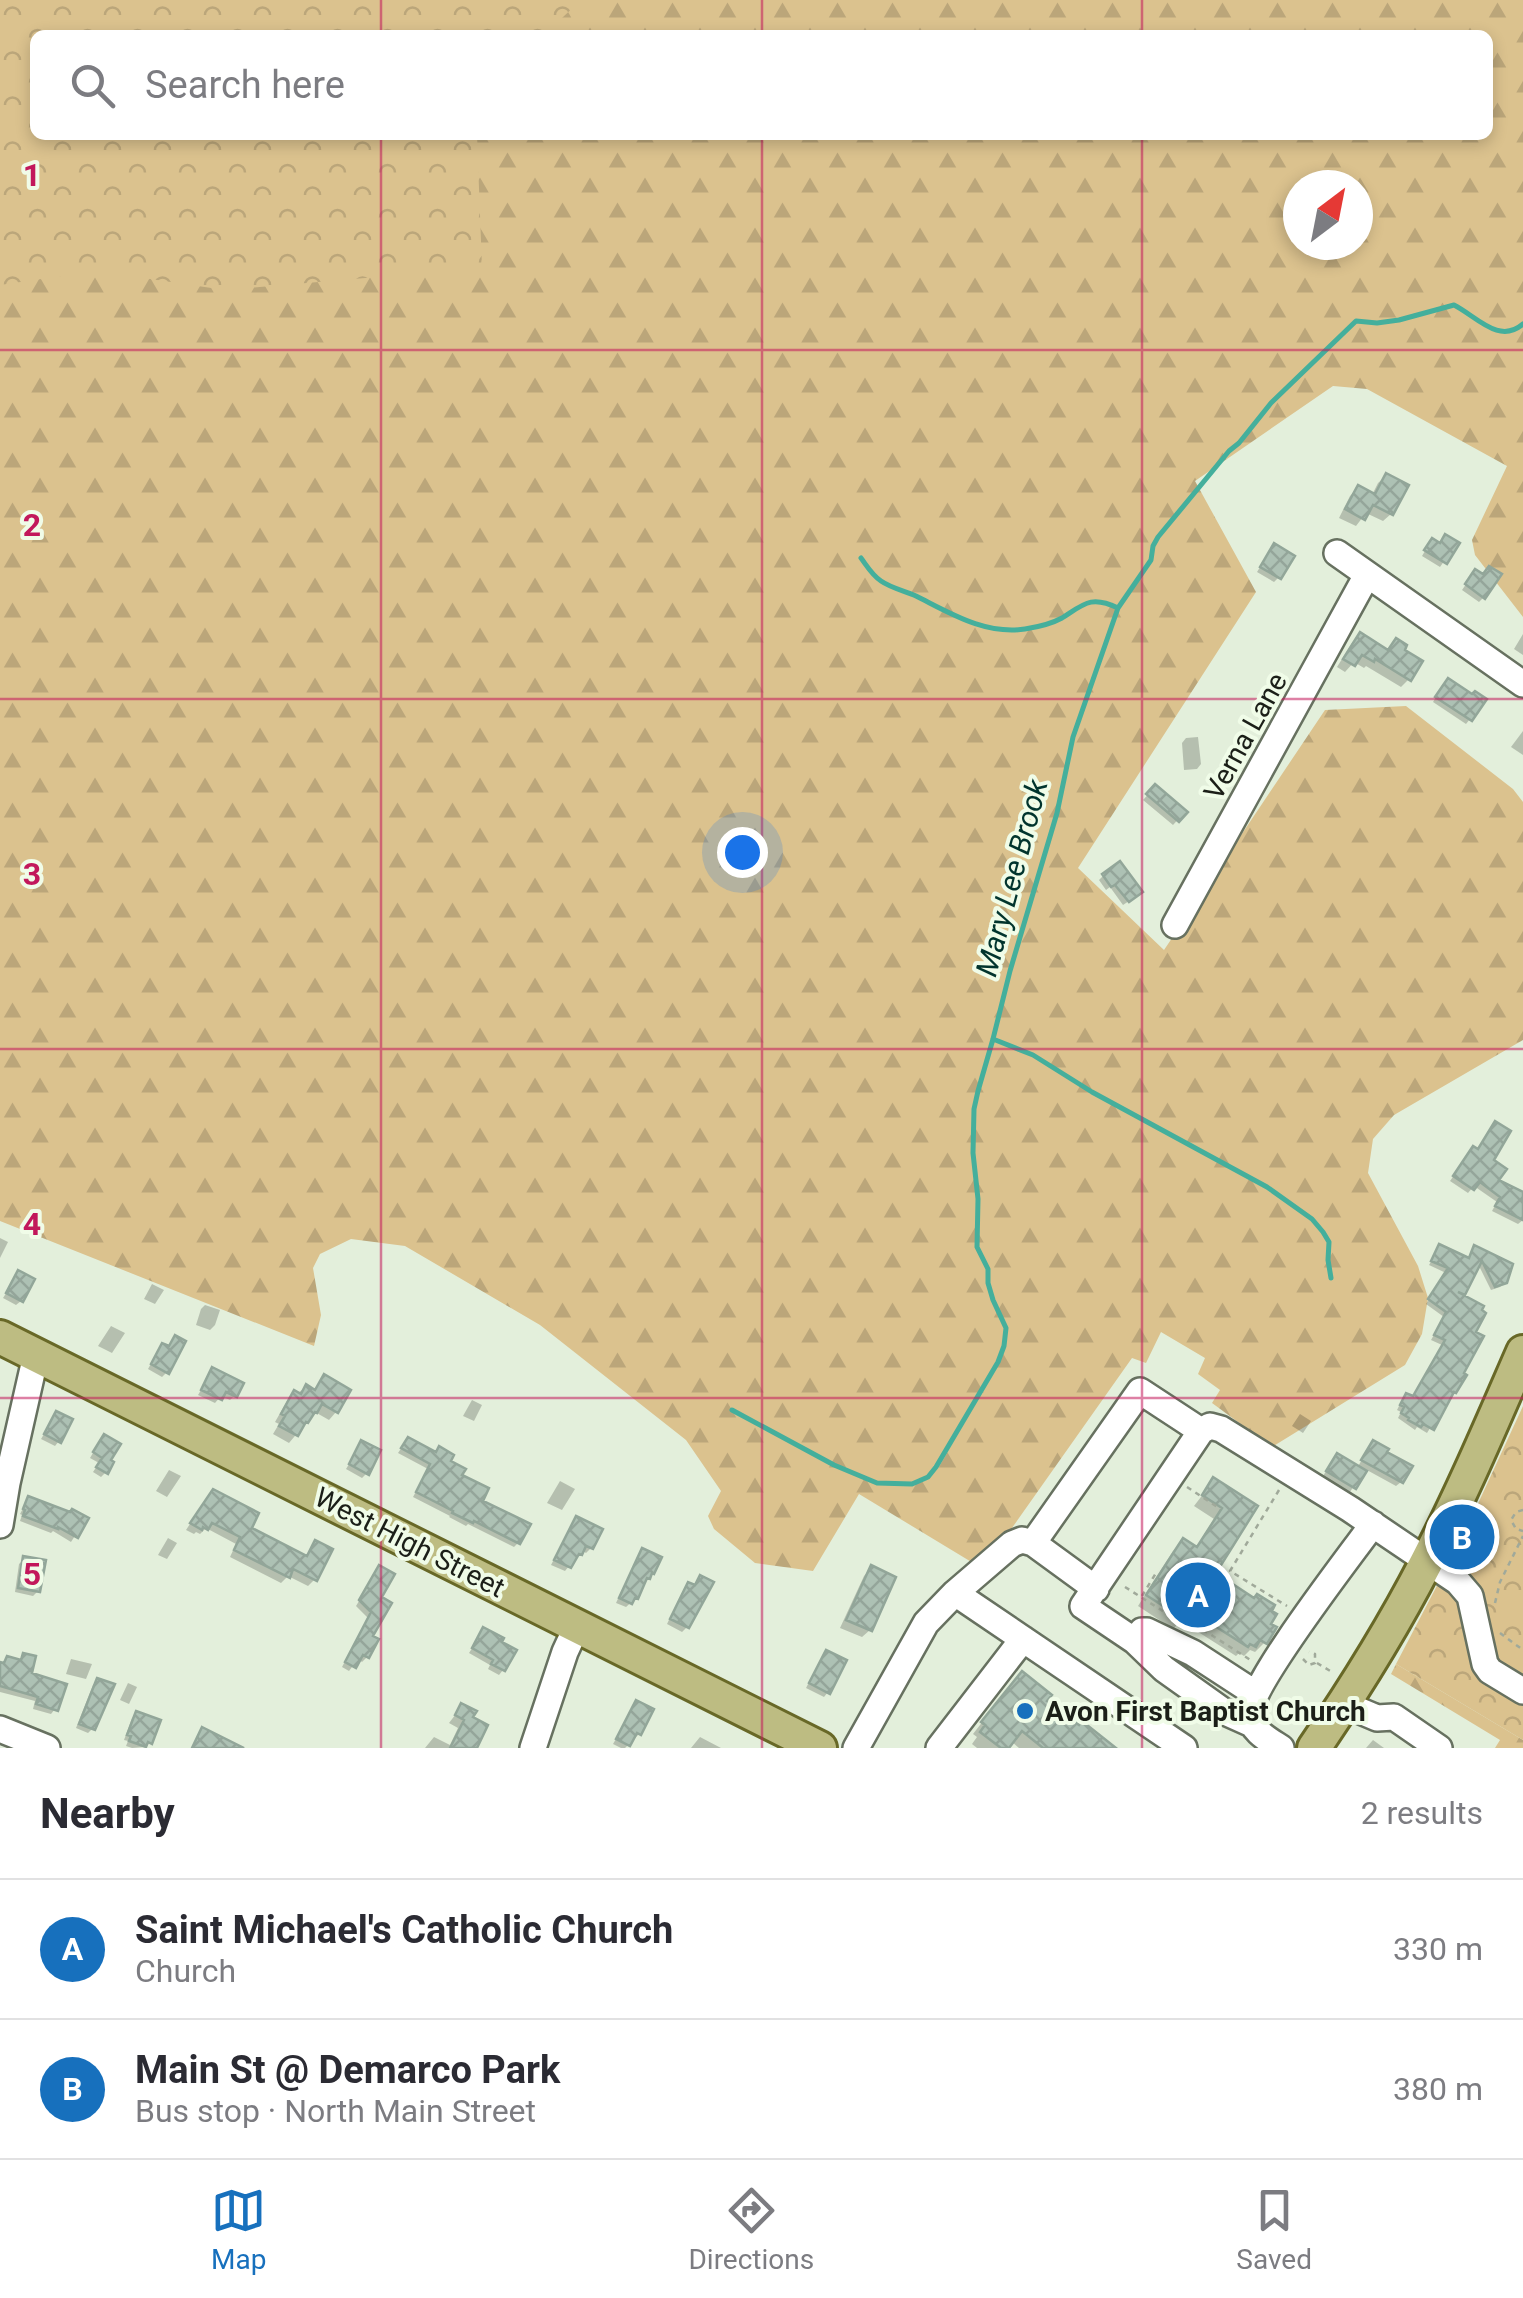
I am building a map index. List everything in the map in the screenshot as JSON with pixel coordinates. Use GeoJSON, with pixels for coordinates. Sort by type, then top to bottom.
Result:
{"type":"FeatureCollection","features":[{"type":"Feature","properties":{"kind":"main road","name":"West High Street"},"geometry":{"type":"LineString","coordinates":[[0,1337],[820,1748]]}},
{"type":"Feature","properties":{"kind":"main road"},"geometry":{"type":"LineString","coordinates":[[1314,1748],[1428,1561],[1523,1352]]}},
{"type":"Feature","properties":{"kind":"street"},"geometry":{"type":"LineString","coordinates":[[1337,554],[1523,684]]}},
{"type":"Feature","properties":{"kind":"street","name":"Verna Lane"},"geometry":{"type":"LineString","coordinates":[[1175,926],[1367,575]]}},
{"type":"Feature","properties":{"kind":"street"},"geometry":{"type":"LineString","coordinates":[[0,1525],[36,1355]]}},
{"type":"Feature","properties":{"kind":"street"},"geometry":{"type":"LineString","coordinates":[[1033,1544],[1140,1391],[1201,1432]]}},
{"type":"Feature","properties":{"kind":"street"},"geometry":{"type":"LineString","coordinates":[[1281,1748],[1252,1724],[1223,1710],[1164,1669],[1135,1641],[1084,1606],[1201,1432],[1210,1426],[1373,1524],[1458,1582],[1470,1596],[1485,1664],[1523,1690]]}},
{"type":"Feature","properties":{"kind":"street"},"geometry":{"type":"LineString","coordinates":[[1252,1724],[1251,1704],[1256,1694],[1308,1611],[1373,1524]]}},
{"type":"Feature","properties":{"kind":"street"},"geometry":{"type":"LineString","coordinates":[[856,1748],[926,1623],[1017,1541],[1033,1544],[1096,1589]]}},
{"type":"Feature","properties":{"kind":"street"},"geometry":{"type":"LineString","coordinates":[[955,1593],[1184,1748]]}},
{"type":"Feature","properties":{"kind":"street"},"geometry":{"type":"LineString","coordinates":[[533,1748],[577,1626]]}},
{"type":"Feature","properties":{"kind":"street"},"geometry":{"type":"LineString","coordinates":[[1135,1641],[1147,1630],[1256,1694]]}},
{"type":"Feature","properties":{"kind":"street"},"geometry":{"type":"LineString","coordinates":[[937,1747],[1023,1640]]}},
{"type":"Feature","properties":{"kind":"street"},"geometry":{"type":"LineString","coordinates":[[1344,1704],[1377,1718],[1394,1717],[1439,1748]]}},
{"type":"Feature","properties":{"kind":"street"},"geometry":{"type":"LineString","coordinates":[[0,1730],[47,1748]]}},
{"type":"Feature","properties":{"kind":"path"},"geometry":{"type":"LineString","coordinates":[[1290,1472],[1230,1570],[1294,1610]]}},
{"type":"Feature","properties":{"kind":"path"},"geometry":{"type":"LineString","coordinates":[[1191,1490],[1219,1508]]}},
{"type":"Feature","properties":{"kind":"path"},"geometry":{"type":"LineString","coordinates":[[1494,1605],[1500,1582],[1523,1534],[1511,1520],[1523,1510]]}},
{"type":"Feature","properties":{"kind":"path"},"geometry":{"type":"LineString","coordinates":[[1142,1598],[1156,1573]]}},
{"type":"Feature","properties":{"kind":"path"},"geometry":{"type":"LineString","coordinates":[[1125,1587],[1259,1665]]}},
{"type":"Feature","properties":{"kind":"path"},"geometry":{"type":"LineString","coordinates":[[1494,1627],[1523,1650]]}},
{"type":"Feature","properties":{"kind":"path"},"geometry":{"type":"LineString","coordinates":[[1316,1662],[1333,1672]]}},
{"type":"Feature","properties":{"kind":"green space"},"geometry":{"type":"Polygon","coordinates":[[[0,0],[1523,0],[1523,617],[1475,555],[1472,540],[1507,466],[1367,389],[1333,386],[1195,481],[1256,592],[1078,868],[1164,950],[1325,710],[1406,706],[1513,789],[1523,802],[1523,1040],[1394,1115],[1373,1139],[1368,1173],[1418,1266],[1428,1298],[1422,1334],[1405,1365],[1272,1447],[1212,1403],[1220,1390],[1198,1374],[1205,1358],[1161,1332],[1146,1363],[1132,1358],[983,1569],[859,1494],[813,1571],[755,1563],[714,1529],[708,1516],[721,1491],[686,1440],[540,1325],[405,1246],[351,1239],[320,1254],[313,1268],[321,1315],[314,1346],[0,1221],[0,0]]]}},
{"type":"Feature","properties":{"kind":"green space"},"geometry":{"type":"Polygon","coordinates":[[[0,0],[581,0],[549,30],[30,30],[30,140],[477,140],[482,268],[225,290],[96,271],[0,285],[0,0]]]}},
{"type":"Feature","properties":{"kind":"green space"},"geometry":{"type":"Polygon","coordinates":[[[1523,1406],[1523,1740],[1396,1664],[1464,1534],[1523,1406]]]}},
{"type":"Feature","properties":{"kind":"green space"},"geometry":{"type":"Polygon","coordinates":[[[1396,1664],[1523,1740],[1523,1748],[1495,1748],[1500,1740],[1391,1674],[1396,1664]]]}},
{"type":"Feature","properties":{"kind":"building"},"geometry":{"type":"Polygon","coordinates":[[[1386,473],[1409,485],[1393,515],[1373,505],[1365,520],[1345,509],[1358,485],[1375,494],[1386,473]]]}},
{"type":"Feature","properties":{"kind":"building"},"geometry":{"type":"Polygon","coordinates":[[[1445,534],[1460,543],[1447,564],[1424,550],[1432,538],[1440,543],[1445,534]]]}},
{"type":"Feature","properties":{"kind":"building"},"geometry":{"type":"Polygon","coordinates":[[[1274,543],[1295,556],[1281,579],[1260,567],[1274,543]]]}},
{"type":"Feature","properties":{"kind":"building"},"geometry":{"type":"Polygon","coordinates":[[[1489,566],[1502,574],[1485,599],[1465,584],[1475,569],[1483,574],[1489,566]]]}},
{"type":"Feature","properties":{"kind":"building"},"geometry":{"type":"Polygon","coordinates":[[[1360,632],[1388,650],[1396,638],[1407,645],[1405,650],[1423,661],[1411,681],[1375,659],[1374,662],[1362,655],[1355,666],[1343,659],[1360,632]]]}},
{"type":"Feature","properties":{"kind":"building"},"geometry":{"type":"Polygon","coordinates":[[[1448,678],[1487,699],[1472,721],[1435,697],[1448,678]]]}},
{"type":"Feature","properties":{"kind":"building"},"geometry":{"type":"Polygon","coordinates":[[[1155,784],[1188,812],[1179,822],[1146,794],[1155,784]]]}},
{"type":"Feature","properties":{"kind":"building"},"geometry":{"type":"Polygon","coordinates":[[[1120,861],[1143,892],[1129,902],[1102,874],[1120,861]]]}},
{"type":"Feature","properties":{"kind":"building"},"geometry":{"type":"Polygon","coordinates":[[[1495,1121],[1511,1131],[1494,1160],[1507,1169],[1499,1180],[1523,1192],[1523,1220],[1495,1206],[1500,1197],[1480,1182],[1474,1190],[1453,1176],[1473,1146],[1478,1149],[1495,1121]]]}},
{"type":"Feature","properties":{"kind":"building"},"geometry":{"type":"Polygon","coordinates":[[[1439,1244],[1469,1258],[1474,1245],[1513,1264],[1507,1283],[1495,1287],[1482,1261],[1465,1295],[1458,1292],[1484,1306],[1482,1310],[1486,1313],[1476,1332],[1484,1336],[1464,1373],[1467,1375],[1434,1430],[1408,1420],[1400,1405],[1406,1393],[1413,1396],[1445,1340],[1434,1335],[1446,1312],[1428,1299],[1448,1268],[1431,1261],[1439,1244]]]}},
{"type":"Feature","properties":{"kind":"building"},"geometry":{"type":"Polygon","coordinates":[[[18,1270],[35,1279],[23,1302],[6,1293],[18,1270]]]}},
{"type":"Feature","properties":{"kind":"building"},"geometry":{"type":"Polygon","coordinates":[[[175,1335],[186,1341],[169,1374],[151,1364],[162,1343],[169,1346],[175,1335]]]}},
{"type":"Feature","properties":{"kind":"building"},"geometry":{"type":"Polygon","coordinates":[[[212,1367],[244,1383],[237,1397],[226,1392],[222,1400],[201,1390],[212,1367]]]}},
{"type":"Feature","properties":{"kind":"building"},"geometry":{"type":"Polygon","coordinates":[[[324,1374],[351,1390],[338,1413],[322,1404],[298,1436],[279,1426],[294,1390],[301,1394],[306,1384],[315,1390],[324,1374]]]}},
{"type":"Feature","properties":{"kind":"building"},"geometry":{"type":"Polygon","coordinates":[[[56,1411],[73,1419],[61,1443],[44,1434],[56,1411]]]}},
{"type":"Feature","properties":{"kind":"building"},"geometry":{"type":"Polygon","coordinates":[[[104,1434],[121,1444],[108,1474],[96,1467],[102,1458],[93,1452],[104,1434]]]}},
{"type":"Feature","properties":{"kind":"building"},"geometry":{"type":"Polygon","coordinates":[[[408,1437],[436,1452],[439,1446],[454,1455],[451,1461],[466,1469],[462,1475],[489,1488],[483,1501],[531,1524],[520,1544],[416,1492],[430,1464],[401,1448],[408,1437]]]}},
{"type":"Feature","properties":{"kind":"building"},"geometry":{"type":"Polygon","coordinates":[[[361,1440],[381,1450],[369,1475],[349,1464],[361,1440]]]}},
{"type":"Feature","properties":{"kind":"building"},"geometry":{"type":"Polygon","coordinates":[[[1373,1440],[1413,1466],[1403,1483],[1361,1460],[1373,1440]]]}},
{"type":"Feature","properties":{"kind":"building"},"geometry":{"type":"Polygon","coordinates":[[[1337,1453],[1367,1471],[1356,1489],[1326,1471],[1337,1453]]]}},
{"type":"Feature","properties":{"kind":"building"},"geometry":{"type":"Polygon","coordinates":[[[1213,1477],[1258,1506],[1216,1573],[1254,1598],[1257,1594],[1275,1605],[1272,1611],[1277,1614],[1271,1624],[1277,1627],[1267,1644],[1260,1640],[1256,1647],[1248,1647],[1191,1611],[1185,1620],[1146,1595],[1183,1538],[1197,1547],[1222,1508],[1202,1495],[1213,1477]]]}},
{"type":"Feature","properties":{"kind":"building"},"geometry":{"type":"Polygon","coordinates":[[[213,1489],[259,1513],[252,1528],[307,1556],[315,1540],[333,1549],[317,1581],[293,1569],[290,1578],[234,1550],[240,1537],[212,1523],[208,1530],[202,1530],[190,1523],[213,1489]]]}},
{"type":"Feature","properties":{"kind":"building"},"geometry":{"type":"Polygon","coordinates":[[[28,1496],[89,1518],[78,1538],[23,1516],[28,1496]]]}},
{"type":"Feature","properties":{"kind":"building"},"geometry":{"type":"Polygon","coordinates":[[[576,1516],[603,1529],[593,1549],[586,1546],[571,1568],[554,1560],[576,1516]]]}},
{"type":"Feature","properties":{"kind":"building"},"geometry":{"type":"Polygon","coordinates":[[[642,1548],[662,1557],[632,1604],[619,1598],[642,1548]]]}},
{"type":"Feature","properties":{"kind":"building"},"geometry":{"type":"Polygon","coordinates":[[[23,1556],[46,1560],[40,1592],[18,1588],[23,1556]]]}},
{"type":"Feature","properties":{"kind":"building"},"geometry":{"type":"Polygon","coordinates":[[[379,1565],[395,1574],[382,1597],[392,1603],[373,1636],[379,1639],[369,1658],[363,1655],[356,1668],[345,1662],[371,1612],[359,1600],[379,1565]]]}},
{"type":"Feature","properties":{"kind":"building"},"geometry":{"type":"Polygon","coordinates":[[[871,1565],[896,1577],[872,1631],[846,1620],[871,1565]]]}},
{"type":"Feature","properties":{"kind":"building"},"geometry":{"type":"Polygon","coordinates":[[[700,1575],[714,1582],[689,1628],[670,1619],[688,1582],[695,1585],[700,1575]]]}},
{"type":"Feature","properties":{"kind":"building"},"geometry":{"type":"Polygon","coordinates":[[[483,1627],[517,1650],[505,1671],[472,1648],[483,1627]]]}},
{"type":"Feature","properties":{"kind":"building"},"geometry":{"type":"Polygon","coordinates":[[[826,1650],[847,1660],[830,1694],[809,1683],[826,1650]]]}},
{"type":"Feature","properties":{"kind":"building"},"geometry":{"type":"Polygon","coordinates":[[[23,1653],[36,1656],[32,1673],[67,1684],[58,1711],[36,1704],[38,1697],[0,1686],[0,1662],[4,1663],[7,1656],[21,1660],[23,1653]]]}},
{"type":"Feature","properties":{"kind":"building","name":"Avon First Baptist Church"},"geometry":{"type":"Polygon","coordinates":[[[1022,1671],[1052,1695],[1047,1701],[1079,1725],[1082,1721],[1116,1748],[1043,1748],[1022,1731],[1009,1748],[1001,1748],[980,1732],[985,1725],[981,1722],[1022,1671]]]}},
{"type":"Feature","properties":{"kind":"building"},"geometry":{"type":"Polygon","coordinates":[[[97,1678],[115,1684],[95,1730],[79,1724],[97,1678]]]}},
{"type":"Feature","properties":{"kind":"building"},"geometry":{"type":"Polygon","coordinates":[[[636,1700],[654,1709],[641,1735],[637,1733],[630,1746],[616,1739],[636,1700]]]}},
{"type":"Feature","properties":{"kind":"building"},"geometry":{"type":"Polygon","coordinates":[[[461,1703],[477,1711],[473,1717],[488,1725],[477,1748],[450,1748],[464,1720],[455,1715],[461,1703]]]}},
{"type":"Feature","properties":{"kind":"building"},"geometry":{"type":"Polygon","coordinates":[[[136,1711],[161,1720],[152,1744],[148,1742],[146,1747],[129,1741],[131,1736],[127,1735],[136,1711]]]}},
{"type":"Feature","properties":{"kind":"building"},"geometry":{"type":"Polygon","coordinates":[[[202,1727],[244,1748],[192,1748],[202,1727]]]}},
{"type":"Feature","properties":{"kind":"waterway","name":"Mary Lee Brook"},"geometry":{"type":"LineString","coordinates":[[732,1410],[834,1465],[877,1483],[912,1484],[928,1477],[936,1467],[1004,1346],[1006,1328],[977,1247],[974,1109],[1057,813],[1073,737],[1118,608],[1151,560],[1158,537],[1229,451],[1271,403],[1356,321],[1399,320],[1454,305],[1496,330],[1514,330],[1523,324]]}},
{"type":"Feature","properties":{"kind":"waterway"},"geometry":{"type":"LineString","coordinates":[[861,558],[885,583],[968,621],[996,629],[1044,625],[1094,602],[1118,608]]}},
{"type":"Feature","properties":{"kind":"waterway"},"geometry":{"type":"LineString","coordinates":[[993,1039],[1033,1055],[1092,1092],[1267,1187],[1312,1219],[1323,1232],[1329,1242],[1331,1278]]}},
{"type":"Feature","properties":{"kind":"place","name":"Main St @ Demarco Park"},"geometry":{"type":"Point","coordinates":[1462,1537]}},
{"type":"Feature","properties":{"kind":"place","name":"Saint Michael's Catholic Church"},"geometry":{"type":"Point","coordinates":[1198,1595]}},
{"type":"Feature","properties":{"kind":"place","name":"Avon First Baptist Church"},"geometry":{"type":"Point","coordinates":[1025,1711]}}]}
